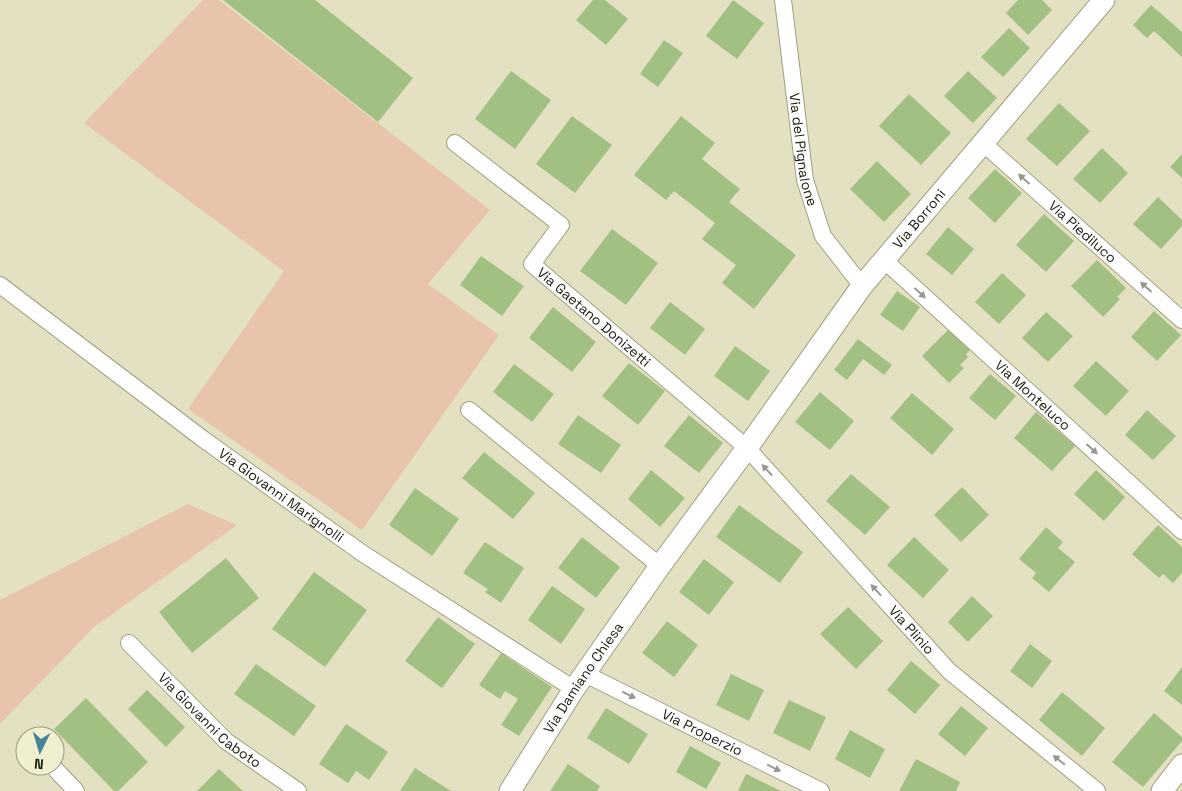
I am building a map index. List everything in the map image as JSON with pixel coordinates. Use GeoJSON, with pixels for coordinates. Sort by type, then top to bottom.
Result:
{"type":"FeatureCollection","features":[{"type":"Feature","properties":{"kind":"street","name":"Via del Pignalone"},"geometry":{"type":"LineString","coordinates":[[783,0],[805,180],[823,236],[862,286]]}},
{"type":"Feature","properties":{"kind":"street","name":"Via Borroni"},"geometry":{"type":"LineString","coordinates":[[747,448],[862,286],[1104,0]]}},
{"type":"Feature","properties":{"kind":"street","name":"Via Gaetano Donizetti"},"geometry":{"type":"LineString","coordinates":[[455,143],[561,226],[532,264],[747,448]]}},
{"type":"Feature","properties":{"kind":"street","name":"Via Piediluco"},"geometry":{"type":"LineString","coordinates":[[984,144],[1182,320]]}},
{"type":"Feature","properties":{"kind":"street","name":"Via Monteluco"},"geometry":{"type":"LineString","coordinates":[[884,260],[1182,532]]}},
{"type":"Feature","properties":{"kind":"street","name":"Via Giovanni Marignolli"},"geometry":{"type":"LineString","coordinates":[[0,285],[203,439],[362,553],[580,681]]}},
{"type":"Feature","properties":{"kind":"street"},"geometry":{"type":"LineString","coordinates":[[469,410],[660,566]]}},
{"type":"Feature","properties":{"kind":"street","name":"Via Damiano Chiesa"},"geometry":{"type":"LineString","coordinates":[[510,791],[580,681],[660,566],[747,448]]}},
{"type":"Feature","properties":{"kind":"street","name":"Via Plinio"},"geometry":{"type":"LineString","coordinates":[[747,448],[949,671],[1097,791]]}},
{"type":"Feature","properties":{"kind":"street","name":"Via Giovanni Caboto"},"geometry":{"type":"LineString","coordinates":[[129,644],[226,741],[298,791]]}},
{"type":"Feature","properties":{"kind":"street","name":"Via Properzio"},"geometry":{"type":"LineString","coordinates":[[580,681],[821,791]]}},
{"type":"Feature","properties":{"kind":"street"},"geometry":{"type":"LineString","coordinates":[[1162,791],[1182,765]]}},
{"type":"Feature","properties":{"kind":"street"},"geometry":{"type":"LineString","coordinates":[[62,776],[76,791]]}},
{"type":"Feature","properties":{"kind":"shaded area"},"geometry":{"type":"Polygon","coordinates":[[[203,0],[219,0],[490,210],[428,284],[499,335],[362,530],[188,409],[284,271],[84,123],[203,0]]]}},
{"type":"Feature","properties":{"kind":"shaded area"},"geometry":{"type":"Polygon","coordinates":[[[188,504],[237,525],[94,627],[0,724],[0,600],[188,504]]]}},
{"type":"Feature","properties":{"kind":"building"},"geometry":{"type":"Polygon","coordinates":[[[223,0],[315,0],[413,78],[378,122],[223,0]]]}},
{"type":"Feature","properties":{"kind":"building"},"geometry":{"type":"Polygon","coordinates":[[[593,0],[605,0],[628,19],[606,45],[576,20],[593,0]]]}},
{"type":"Feature","properties":{"kind":"building"},"geometry":{"type":"Polygon","coordinates":[[[733,0],[764,23],[737,59],[706,36],[733,0]]]}},
{"type":"Feature","properties":{"kind":"building"},"geometry":{"type":"Polygon","coordinates":[[[1018,0],[1042,0],[1052,10],[1028,35],[1006,13],[1018,0]]]}},
{"type":"Feature","properties":{"kind":"building"},"geometry":{"type":"Polygon","coordinates":[[[1151,5],[1182,32],[1182,57],[1154,31],[1147,38],[1133,25],[1151,5]]]}},
{"type":"Feature","properties":{"kind":"building"},"geometry":{"type":"Polygon","coordinates":[[[1009,28],[1030,48],[1003,77],[981,57],[1009,28]]]}},
{"type":"Feature","properties":{"kind":"building"},"geometry":{"type":"Polygon","coordinates":[[[664,40],[683,53],[658,87],[640,74],[664,40]]]}},
{"type":"Feature","properties":{"kind":"building"},"geometry":{"type":"Polygon","coordinates":[[[511,71],[551,100],[515,149],[475,119],[511,71]]]}},
{"type":"Feature","properties":{"kind":"building"},"geometry":{"type":"Polygon","coordinates":[[[968,71],[997,98],[973,123],[944,96],[968,71]]]}},
{"type":"Feature","properties":{"kind":"building"},"geometry":{"type":"Polygon","coordinates":[[[909,94],[951,133],[921,165],[879,126],[909,94]]]}},
{"type":"Feature","properties":{"kind":"building"},"geometry":{"type":"Polygon","coordinates":[[[1059,103],[1090,131],[1057,166],[1026,139],[1059,103]]]}},
{"type":"Feature","properties":{"kind":"building"},"geometry":{"type":"Polygon","coordinates":[[[572,116],[612,145],[575,193],[536,164],[572,116]]]}},
{"type":"Feature","properties":{"kind":"building"},"geometry":{"type":"Polygon","coordinates":[[[681,116],[715,143],[702,159],[740,189],[729,202],[796,255],[754,309],[722,283],[736,265],[702,239],[715,223],[674,191],[666,200],[634,175],[681,116]]]}},
{"type":"Feature","properties":{"kind":"building"},"geometry":{"type":"Polygon","coordinates":[[[1102,148],[1128,173],[1100,203],[1073,179],[1102,148]]]}},
{"type":"Feature","properties":{"kind":"building"},"geometry":{"type":"Polygon","coordinates":[[[1182,154],[1182,178],[1170,167],[1182,154]]]}},
{"type":"Feature","properties":{"kind":"building"},"geometry":{"type":"Polygon","coordinates":[[[877,161],[911,194],[884,222],[850,189],[877,161]]]}},
{"type":"Feature","properties":{"kind":"building"},"geometry":{"type":"Polygon","coordinates":[[[995,169],[1022,193],[995,223],[968,198],[995,169]]]}},
{"type":"Feature","properties":{"kind":"building"},"geometry":{"type":"Polygon","coordinates":[[[1158,197],[1182,220],[1182,226],[1161,249],[1133,224],[1158,197]]]}},
{"type":"Feature","properties":{"kind":"building"},"geometry":{"type":"Polygon","coordinates":[[[1044,214],[1074,241],[1046,272],[1016,245],[1044,214]]]}},
{"type":"Feature","properties":{"kind":"building"},"geometry":{"type":"Polygon","coordinates":[[[948,227],[974,249],[952,275],[926,254],[948,227]]]}},
{"type":"Feature","properties":{"kind":"building"},"geometry":{"type":"Polygon","coordinates":[[[612,229],[658,263],[626,305],[580,271],[612,229]]]}},
{"type":"Feature","properties":{"kind":"building"},"geometry":{"type":"Polygon","coordinates":[[[481,256],[524,286],[502,316],[460,285],[481,256]]]}},
{"type":"Feature","properties":{"kind":"building"},"geometry":{"type":"Polygon","coordinates":[[[1097,260],[1126,288],[1117,297],[1120,299],[1103,317],[1071,286],[1097,260]]]}},
{"type":"Feature","properties":{"kind":"building"},"geometry":{"type":"Polygon","coordinates":[[[1002,273],[1026,295],[999,324],[975,302],[1002,273]]]}},
{"type":"Feature","properties":{"kind":"building"},"geometry":{"type":"Polygon","coordinates":[[[897,291],[920,307],[903,331],[880,315],[897,291]]]}},
{"type":"Feature","properties":{"kind":"building"},"geometry":{"type":"Polygon","coordinates":[[[670,302],[705,329],[685,355],[650,328],[670,302]]]}},
{"type":"Feature","properties":{"kind":"building"},"geometry":{"type":"Polygon","coordinates":[[[553,307],[596,342],[572,372],[529,338],[553,307]]]}},
{"type":"Feature","properties":{"kind":"building"},"geometry":{"type":"Polygon","coordinates":[[[1154,311],[1181,335],[1157,361],[1131,337],[1154,311]]]}},
{"type":"Feature","properties":{"kind":"building"},"geometry":{"type":"Polygon","coordinates":[[[1046,312],[1073,336],[1048,362],[1022,338],[1046,312]]]}},
{"type":"Feature","properties":{"kind":"building"},"geometry":{"type":"Polygon","coordinates":[[[949,329],[970,350],[966,354],[968,357],[960,365],[964,368],[949,383],[922,356],[949,329]]]}},
{"type":"Feature","properties":{"kind":"building"},"geometry":{"type":"Polygon","coordinates":[[[858,339],[892,365],[884,375],[863,359],[847,380],[834,370],[858,339]]]}},
{"type":"Feature","properties":{"kind":"building"},"geometry":{"type":"Polygon","coordinates":[[[735,346],[770,371],[748,401],[714,376],[735,346]]]}},
{"type":"Feature","properties":{"kind":"building"},"geometry":{"type":"Polygon","coordinates":[[[1096,361],[1129,391],[1106,416],[1073,386],[1096,361]]]}},
{"type":"Feature","properties":{"kind":"building"},"geometry":{"type":"Polygon","coordinates":[[[629,363],[665,391],[638,425],[602,396],[629,363]]]}},
{"type":"Feature","properties":{"kind":"building"},"geometry":{"type":"Polygon","coordinates":[[[514,364],[554,394],[532,422],[493,392],[514,364]]]}},
{"type":"Feature","properties":{"kind":"building"},"geometry":{"type":"Polygon","coordinates":[[[990,374],[1016,396],[995,420],[969,398],[990,374]]]}},
{"type":"Feature","properties":{"kind":"building"},"geometry":{"type":"Polygon","coordinates":[[[820,392],[854,421],[830,450],[795,422],[820,392]]]}},
{"type":"Feature","properties":{"kind":"building"},"geometry":{"type":"Polygon","coordinates":[[[912,393],[954,429],[932,455],[890,418],[912,393]]]}},
{"type":"Feature","properties":{"kind":"building"},"geometry":{"type":"Polygon","coordinates":[[[1147,410],[1176,436],[1153,460],[1125,435],[1147,410]]]}},
{"type":"Feature","properties":{"kind":"building"},"geometry":{"type":"Polygon","coordinates":[[[1036,412],[1075,446],[1052,471],[1014,438],[1036,412]]]}},
{"type":"Feature","properties":{"kind":"building"},"geometry":{"type":"Polygon","coordinates":[[[578,415],[621,445],[601,473],[558,444],[578,415]]]}},
{"type":"Feature","properties":{"kind":"building"},"geometry":{"type":"Polygon","coordinates":[[[689,415],[723,443],[699,473],[664,446],[689,415]]]}},
{"type":"Feature","properties":{"kind":"building"},"geometry":{"type":"Polygon","coordinates":[[[484,452],[535,493],[513,519],[462,478],[484,452]]]}},
{"type":"Feature","properties":{"kind":"building"},"geometry":{"type":"Polygon","coordinates":[[[651,470],[685,498],[660,527],[628,499],[651,470]]]}},
{"type":"Feature","properties":{"kind":"building"},"geometry":{"type":"Polygon","coordinates":[[[1096,470],[1125,497],[1104,521],[1074,494],[1096,470]]]}},
{"type":"Feature","properties":{"kind":"building"},"geometry":{"type":"Polygon","coordinates":[[[851,474],[890,507],[865,535],[826,501],[851,474]]]}},
{"type":"Feature","properties":{"kind":"building"},"geometry":{"type":"Polygon","coordinates":[[[962,487],[989,515],[961,542],[934,515],[962,487]]]}},
{"type":"Feature","properties":{"kind":"building"},"geometry":{"type":"Polygon","coordinates":[[[415,488],[459,519],[432,556],[389,525],[415,488]]]}},
{"type":"Feature","properties":{"kind":"building"},"geometry":{"type":"Polygon","coordinates":[[[739,505],[803,552],[780,583],[716,537],[739,505]]]}},
{"type":"Feature","properties":{"kind":"building"},"geometry":{"type":"Polygon","coordinates":[[[1158,525],[1182,547],[1182,573],[1173,583],[1163,574],[1159,578],[1132,554],[1158,525]]]}},
{"type":"Feature","properties":{"kind":"building"},"geometry":{"type":"Polygon","coordinates":[[[1046,527],[1063,542],[1058,548],[1075,562],[1049,592],[1032,578],[1036,573],[1019,559],[1046,527]]]}},
{"type":"Feature","properties":{"kind":"building"},"geometry":{"type":"Polygon","coordinates":[[[582,537],[620,567],[596,598],[558,568],[582,537]]]}},
{"type":"Feature","properties":{"kind":"building"},"geometry":{"type":"Polygon","coordinates":[[[914,537],[949,570],[923,598],[887,565],[914,537]]]}},
{"type":"Feature","properties":{"kind":"building"},"geometry":{"type":"Polygon","coordinates":[[[485,542],[524,568],[501,603],[485,592],[488,589],[463,573],[485,542]]]}},
{"type":"Feature","properties":{"kind":"building"},"geometry":{"type":"Polygon","coordinates":[[[226,558],[259,598],[192,653],[159,612],[226,558]]]}},
{"type":"Feature","properties":{"kind":"building"},"geometry":{"type":"Polygon","coordinates":[[[704,559],[734,582],[709,615],[679,592],[704,559]]]}},
{"type":"Feature","properties":{"kind":"building"},"geometry":{"type":"Polygon","coordinates":[[[314,572],[367,610],[325,667],[272,629],[314,572]]]}},
{"type":"Feature","properties":{"kind":"building"},"geometry":{"type":"Polygon","coordinates":[[[552,586],[585,609],[561,644],[528,620],[552,586]]]}},
{"type":"Feature","properties":{"kind":"building"},"geometry":{"type":"Polygon","coordinates":[[[972,596],[993,616],[968,642],[948,622],[972,596]]]}},
{"type":"Feature","properties":{"kind":"building"},"geometry":{"type":"Polygon","coordinates":[[[848,607],[883,641],[856,669],[820,634],[848,607]]]}},
{"type":"Feature","properties":{"kind":"building"},"geometry":{"type":"Polygon","coordinates":[[[438,617],[475,644],[442,688],[405,661],[438,617]]]}},
{"type":"Feature","properties":{"kind":"building"},"geometry":{"type":"Polygon","coordinates":[[[667,621],[698,645],[674,677],[642,653],[667,621]]]}},
{"type":"Feature","properties":{"kind":"building"},"geometry":{"type":"Polygon","coordinates":[[[1030,644],[1052,661],[1032,688],[1010,671],[1030,644]]]}},
{"type":"Feature","properties":{"kind":"building"},"geometry":{"type":"Polygon","coordinates":[[[501,653],[552,687],[519,736],[501,725],[518,699],[505,691],[500,699],[479,685],[501,653]]]}},
{"type":"Feature","properties":{"kind":"building"},"geometry":{"type":"Polygon","coordinates":[[[911,661],[940,685],[915,714],[887,690],[911,661]]]}},
{"type":"Feature","properties":{"kind":"building"},"geometry":{"type":"Polygon","coordinates":[[[256,664],[316,706],[294,736],[234,694],[256,664]]]}},
{"type":"Feature","properties":{"kind":"building"},"geometry":{"type":"Polygon","coordinates":[[[1182,667],[1182,705],[1164,691],[1182,667]]]}},
{"type":"Feature","properties":{"kind":"building"},"geometry":{"type":"Polygon","coordinates":[[[731,674],[764,690],[749,721],[716,705],[731,674]]]}},
{"type":"Feature","properties":{"kind":"building"},"geometry":{"type":"Polygon","coordinates":[[[147,690],[185,727],[166,747],[128,709],[147,690]]]}},
{"type":"Feature","properties":{"kind":"building"},"geometry":{"type":"Polygon","coordinates":[[[1062,692],[1105,728],[1082,756],[1039,720],[1062,692]]]}},
{"type":"Feature","properties":{"kind":"building"},"geometry":{"type":"Polygon","coordinates":[[[86,698],[148,762],[118,791],[114,791],[65,740],[65,726],[57,726],[86,698]]]}},
{"type":"Feature","properties":{"kind":"building"},"geometry":{"type":"Polygon","coordinates":[[[789,700],[826,717],[810,751],[773,733],[789,700]]]}},
{"type":"Feature","properties":{"kind":"building"},"geometry":{"type":"Polygon","coordinates":[[[961,706],[988,728],[965,756],[938,734],[961,706]]]}},
{"type":"Feature","properties":{"kind":"building"},"geometry":{"type":"Polygon","coordinates":[[[606,708],[648,734],[629,764],[587,738],[606,708]]]}},
{"type":"Feature","properties":{"kind":"building"},"geometry":{"type":"Polygon","coordinates":[[[1154,713],[1182,737],[1182,741],[1143,787],[1112,762],[1154,713]]]}},
{"type":"Feature","properties":{"kind":"building"},"geometry":{"type":"Polygon","coordinates":[[[346,724],[388,752],[369,780],[356,771],[348,783],[319,764],[346,724]]]}},
{"type":"Feature","properties":{"kind":"building"},"geometry":{"type":"Polygon","coordinates":[[[850,730],[885,749],[870,778],[835,759],[850,730]]]}},
{"type":"Feature","properties":{"kind":"building"},"geometry":{"type":"Polygon","coordinates":[[[690,746],[721,763],[706,789],[676,772],[690,746]]]}},
{"type":"Feature","properties":{"kind":"building"},"geometry":{"type":"Polygon","coordinates":[[[916,759],[960,782],[956,791],[899,791],[916,759]]]}},
{"type":"Feature","properties":{"kind":"building"},"geometry":{"type":"Polygon","coordinates":[[[568,764],[600,786],[597,791],[550,791],[568,764]]]}},
{"type":"Feature","properties":{"kind":"building"},"geometry":{"type":"Polygon","coordinates":[[[415,768],[451,791],[400,791],[415,768]]]}},
{"type":"Feature","properties":{"kind":"building"},"geometry":{"type":"Polygon","coordinates":[[[219,769],[243,791],[197,791],[219,769]]]}},
{"type":"Feature","properties":{"kind":"building"},"geometry":{"type":"Polygon","coordinates":[[[746,774],[781,791],[738,791],[746,774]]]}}]}
